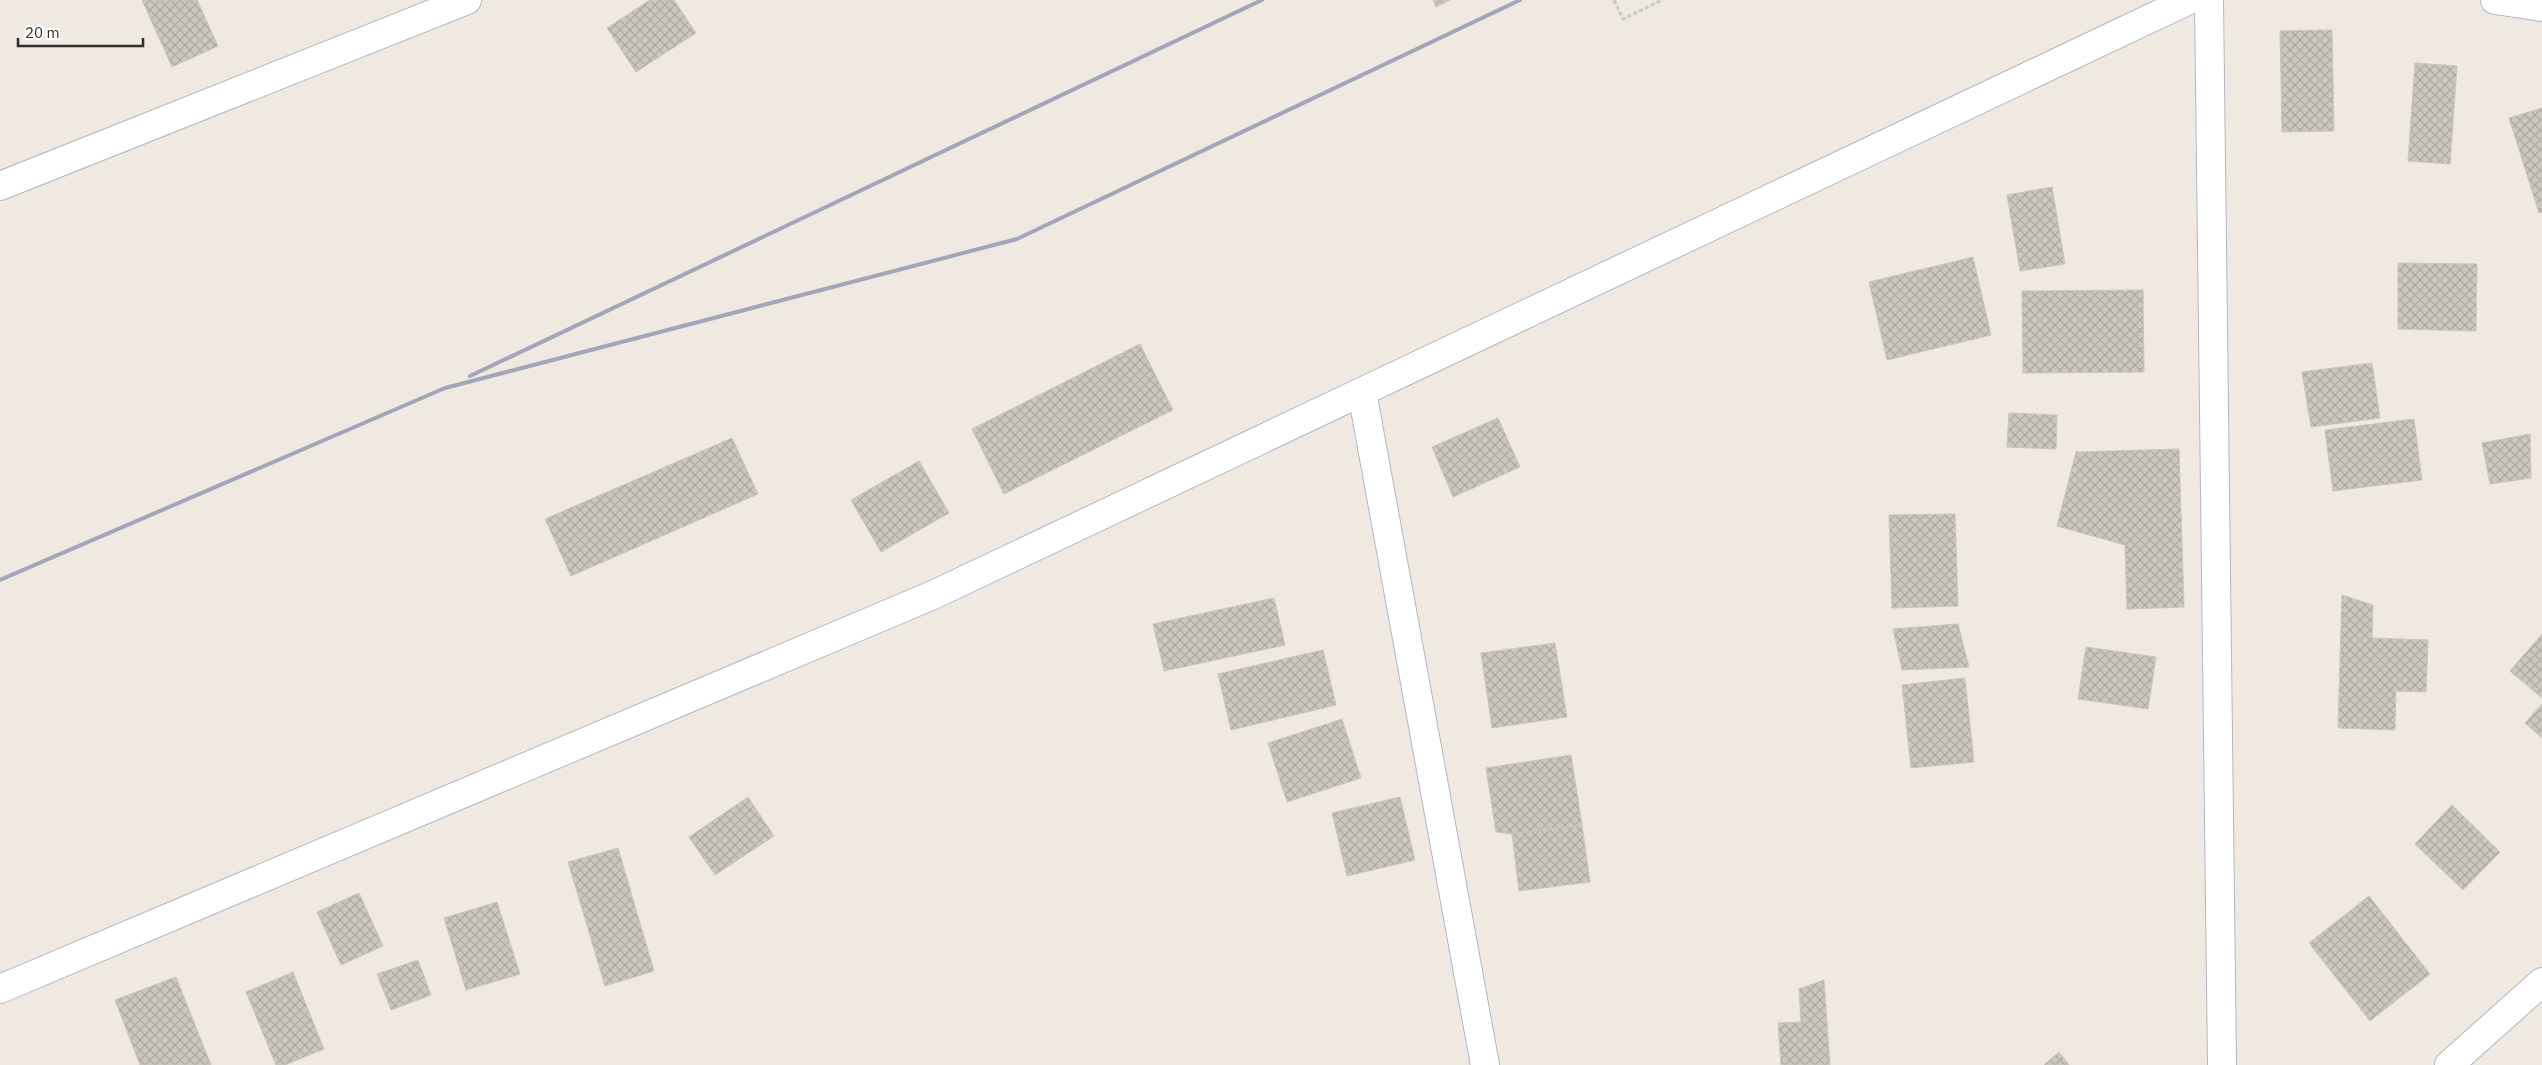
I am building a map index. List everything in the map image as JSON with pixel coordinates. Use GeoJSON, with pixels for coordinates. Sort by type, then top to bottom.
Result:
{"type":"FeatureCollection","features":[{"type":"Feature","properties":{"kind":"street"},"geometry":{"type":"LineString","coordinates":[[0,186],[467,0]]}},
{"type":"Feature","properties":{"kind":"street"},"geometry":{"type":"LineString","coordinates":[[0,989],[934,594],[2189,0]]}},
{"type":"Feature","properties":{"kind":"street"},"geometry":{"type":"LineString","coordinates":[[2208,0],[2222,1065]]}},
{"type":"Feature","properties":{"kind":"street"},"geometry":{"type":"LineString","coordinates":[[2495,0],[2542,7]]}},
{"type":"Feature","properties":{"kind":"street"},"geometry":{"type":"LineString","coordinates":[[1362,392],[1485,1065]]}},
{"type":"Feature","properties":{"kind":"street"},"geometry":{"type":"LineString","coordinates":[[2449,1065],[2542,982]]}},
{"type":"Feature","properties":{"kind":"path"},"geometry":{"type":"LineString","coordinates":[[1614,0],[1623,19],[1662,0]]}},
{"type":"Feature","properties":{"kind":"building"},"geometry":{"type":"Polygon","coordinates":[[[142,0],[197,0],[218,46],[172,67],[142,0]]]}},
{"type":"Feature","properties":{"kind":"building"},"geometry":{"type":"Polygon","coordinates":[[[650,0],[674,0],[696,33],[636,72],[607,28],[650,0]]]}},
{"type":"Feature","properties":{"kind":"building"},"geometry":{"type":"Polygon","coordinates":[[[1433,0],[1450,0],[1436,7],[1433,0]]]}},
{"type":"Feature","properties":{"kind":"building"},"geometry":{"type":"Polygon","coordinates":[[[2332,30],[2334,131],[2282,132],[2280,31],[2332,30]]]}},
{"type":"Feature","properties":{"kind":"building"},"geometry":{"type":"Polygon","coordinates":[[[2415,63],[2457,66],[2450,164],[2408,161],[2415,63]]]}},
{"type":"Feature","properties":{"kind":"building"},"geometry":{"type":"Polygon","coordinates":[[[2542,108],[2542,212],[2539,213],[2509,118],[2542,108]]]}},
{"type":"Feature","properties":{"kind":"building"},"geometry":{"type":"Polygon","coordinates":[[[2052,187],[2065,264],[2020,271],[2007,195],[2052,187]]]}},
{"type":"Feature","properties":{"kind":"building"},"geometry":{"type":"Polygon","coordinates":[[[1973,257],[1991,335],[1887,360],[1869,282],[1973,257]]]}},
{"type":"Feature","properties":{"kind":"building"},"geometry":{"type":"Polygon","coordinates":[[[2398,263],[2477,264],[2476,331],[2398,329],[2398,263]]]}},
{"type":"Feature","properties":{"kind":"building"},"geometry":{"type":"Polygon","coordinates":[[[2143,290],[2144,372],[2023,373],[2022,291],[2143,290]]]}},
{"type":"Feature","properties":{"kind":"building"},"geometry":{"type":"Polygon","coordinates":[[[1140,344],[1173,410],[1004,494],[972,429],[1140,344]]]}},
{"type":"Feature","properties":{"kind":"building"},"geometry":{"type":"Polygon","coordinates":[[[2372,363],[2380,418],[2311,427],[2302,372],[2372,363]]]}},
{"type":"Feature","properties":{"kind":"building"},"geometry":{"type":"Polygon","coordinates":[[[2009,413],[2057,415],[2056,449],[2007,447],[2009,413]]]}},
{"type":"Feature","properties":{"kind":"building"},"geometry":{"type":"Polygon","coordinates":[[[1498,418],[1520,467],[1453,497],[1432,447],[1498,418]]]}},
{"type":"Feature","properties":{"kind":"building"},"geometry":{"type":"Polygon","coordinates":[[[2414,419],[2422,480],[2333,491],[2325,430],[2414,419]]]}},
{"type":"Feature","properties":{"kind":"building"},"geometry":{"type":"Polygon","coordinates":[[[2530,434],[2531,478],[2490,484],[2482,443],[2530,434]]]}},
{"type":"Feature","properties":{"kind":"building"},"geometry":{"type":"Polygon","coordinates":[[[732,438],[758,494],[571,576],[545,519],[732,438]]]}},
{"type":"Feature","properties":{"kind":"building"},"geometry":{"type":"Polygon","coordinates":[[[2179,449],[2184,607],[2127,609],[2125,545],[2057,526],[2076,452],[2179,449]]]}},
{"type":"Feature","properties":{"kind":"building"},"geometry":{"type":"Polygon","coordinates":[[[919,461],[949,513],[881,552],[851,500],[919,461]]]}},
{"type":"Feature","properties":{"kind":"building"},"geometry":{"type":"Polygon","coordinates":[[[1955,514],[1958,606],[1892,608],[1889,515],[1955,514]]]}},
{"type":"Feature","properties":{"kind":"building"},"geometry":{"type":"Polygon","coordinates":[[[2342,595],[2373,605],[2372,638],[2428,640],[2426,692],[2396,691],[2395,730],[2338,728],[2342,595]]]}},
{"type":"Feature","properties":{"kind":"building"},"geometry":{"type":"Polygon","coordinates":[[[1274,598],[1285,645],[1164,671],[1153,624],[1274,598]]]}},
{"type":"Feature","properties":{"kind":"building"},"geometry":{"type":"Polygon","coordinates":[[[1958,624],[1969,667],[1902,670],[1893,629],[1958,624]]]}},
{"type":"Feature","properties":{"kind":"building"},"geometry":{"type":"Polygon","coordinates":[[[2542,634],[2542,698],[2510,671],[2542,634]]]}},
{"type":"Feature","properties":{"kind":"building"},"geometry":{"type":"Polygon","coordinates":[[[1555,643],[1567,717],[1492,728],[1481,653],[1555,643]]]}},
{"type":"Feature","properties":{"kind":"building"},"geometry":{"type":"Polygon","coordinates":[[[2086,647],[2156,657],[2148,709],[2078,699],[2086,647]]]}},
{"type":"Feature","properties":{"kind":"building"},"geometry":{"type":"Polygon","coordinates":[[[1323,650],[1336,705],[1231,730],[1218,674],[1323,650]]]}},
{"type":"Feature","properties":{"kind":"building"},"geometry":{"type":"Polygon","coordinates":[[[1965,678],[1974,762],[1911,768],[1902,685],[1965,678]]]}},
{"type":"Feature","properties":{"kind":"building"},"geometry":{"type":"Polygon","coordinates":[[[2542,704],[2542,738],[2525,723],[2542,704]]]}},
{"type":"Feature","properties":{"kind":"building"},"geometry":{"type":"Polygon","coordinates":[[[1342,719],[1361,778],[1287,802],[1268,743],[1342,719]]]}},
{"type":"Feature","properties":{"kind":"building"},"geometry":{"type":"Polygon","coordinates":[[[1571,755],[1582,825],[1512,834],[1496,832],[1486,768],[1571,755]]]}},
{"type":"Feature","properties":{"kind":"building"},"geometry":{"type":"Polygon","coordinates":[[[748,797],[774,836],[715,875],[689,837],[748,797]]]}},
{"type":"Feature","properties":{"kind":"building"},"geometry":{"type":"Polygon","coordinates":[[[1400,797],[1415,860],[1347,876],[1332,813],[1400,797]]]}},
{"type":"Feature","properties":{"kind":"building"},"geometry":{"type":"Polygon","coordinates":[[[2452,805],[2500,852],[2463,890],[2415,844],[2452,805]]]}},
{"type":"Feature","properties":{"kind":"building"},"geometry":{"type":"Polygon","coordinates":[[[1582,825],[1590,882],[1519,891],[1512,834],[1582,825]]]}},
{"type":"Feature","properties":{"kind":"building"},"geometry":{"type":"Polygon","coordinates":[[[618,848],[654,971],[605,986],[568,862],[618,848]]]}},
{"type":"Feature","properties":{"kind":"building"},"geometry":{"type":"Polygon","coordinates":[[[359,893],[383,946],[341,965],[317,912],[359,893]]]}},
{"type":"Feature","properties":{"kind":"building"},"geometry":{"type":"Polygon","coordinates":[[[2369,896],[2430,974],[2370,1021],[2309,943],[2369,896]]]}},
{"type":"Feature","properties":{"kind":"building"},"geometry":{"type":"Polygon","coordinates":[[[497,902],[520,974],[466,990],[444,918],[497,902]]]}},
{"type":"Feature","properties":{"kind":"building"},"geometry":{"type":"Polygon","coordinates":[[[418,960],[431,995],[391,1010],[377,974],[418,960]]]}},
{"type":"Feature","properties":{"kind":"building"},"geometry":{"type":"Polygon","coordinates":[[[293,972],[324,1049],[285,1065],[276,1065],[246,992],[293,972]]]}},
{"type":"Feature","properties":{"kind":"building"},"geometry":{"type":"Polygon","coordinates":[[[176,977],[211,1065],[140,1065],[115,1000],[176,977]]]}},
{"type":"Feature","properties":{"kind":"building"},"geometry":{"type":"Polygon","coordinates":[[[1824,980],[1830,1065],[1781,1065],[1778,1023],[1801,1022],[1799,989],[1824,980]]]}},
{"type":"Feature","properties":{"kind":"building"},"geometry":{"type":"Polygon","coordinates":[[[2059,1052],[2069,1065],[2044,1065],[2059,1052]]]}},
{"type":"Feature","properties":{"kind":"railway"},"geometry":{"type":"LineString","coordinates":[[470,376],[1262,0]]}},
{"type":"Feature","properties":{"kind":"railway"},"geometry":{"type":"LineString","coordinates":[[0,580],[445,388],[1017,239],[1520,0]]}}]}
